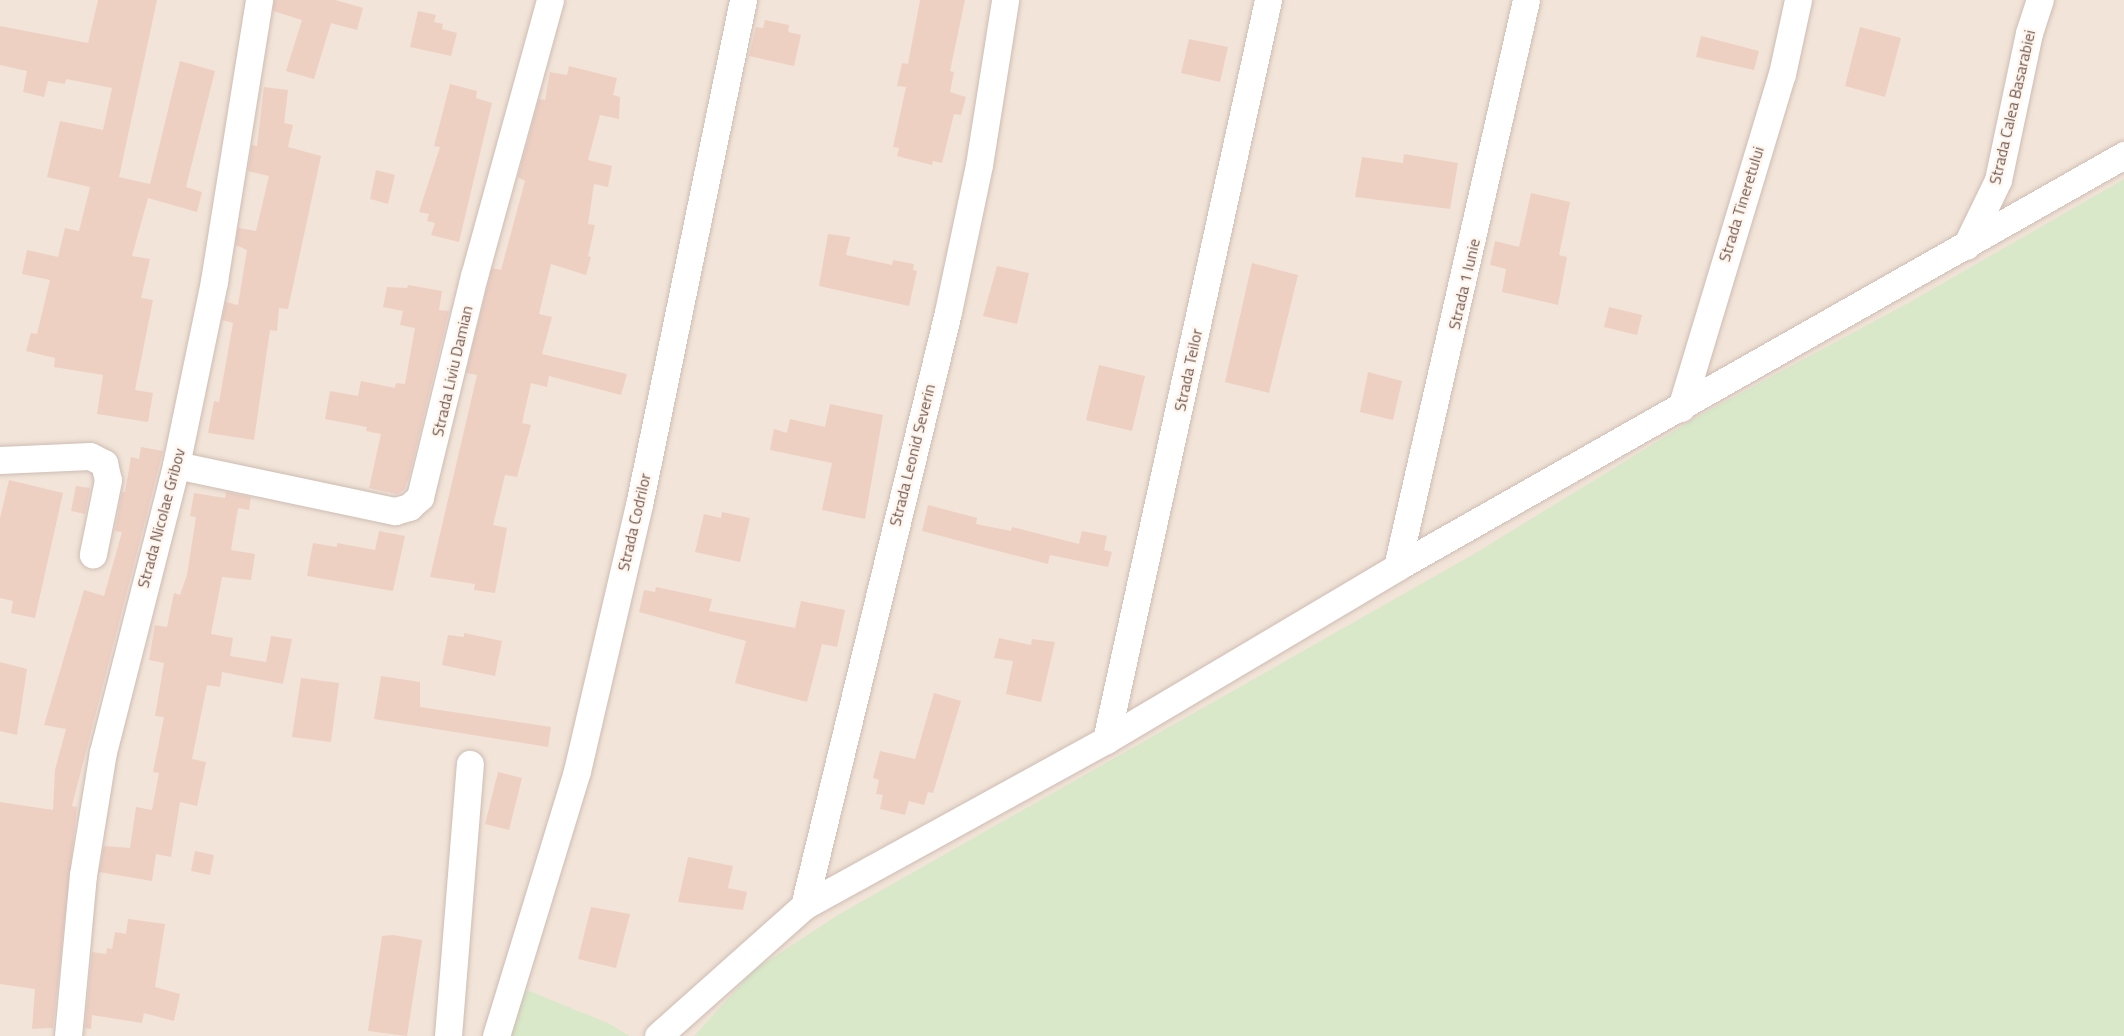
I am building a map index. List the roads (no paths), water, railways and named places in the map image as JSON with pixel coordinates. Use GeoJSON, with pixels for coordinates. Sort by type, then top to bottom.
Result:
{"type":"FeatureCollection","features":[{"type":"Feature","properties":{"kind":"street","name":"Strada Nicolae Gribov"},"geometry":{"type":"LineString","coordinates":[[69,1036],[83,875],[103,752],[176,465],[214,281],[259,0]]}},
{"type":"Feature","properties":{"kind":"street","name":"Strada Liviu Damian"},"geometry":{"type":"LineString","coordinates":[[176,465],[395,511],[409,507],[420,497],[474,276],[550,0]]}},
{"type":"Feature","properties":{"kind":"street","name":"Strada Codrilor"},"geometry":{"type":"LineString","coordinates":[[496,1036],[577,771],[639,505],[743,0]]}},
{"type":"Feature","properties":{"kind":"street","name":"Strada Leonid Severin"},"geometry":{"type":"LineString","coordinates":[[804,906],[948,312],[979,165],[1005,0]]}},
{"type":"Feature","properties":{"kind":"street","name":"Strada Teilor"},"geometry":{"type":"LineString","coordinates":[[1106,740],[1268,0]]}},
{"type":"Feature","properties":{"kind":"street","name":"Strada 1 Iunie"},"geometry":{"type":"LineString","coordinates":[[1397,567],[1526,0]]}},
{"type":"Feature","properties":{"kind":"street","name":"Strada Tineretului"},"geometry":{"type":"LineString","coordinates":[[1681,408],[1782,74],[1797,0]]}},
{"type":"Feature","properties":{"kind":"street","name":"Strada Calea Basarabiei"},"geometry":{"type":"LineString","coordinates":[[1966,246],[1998,180],[2029,33],[2040,0]]}},
{"type":"Feature","properties":{"kind":"street"},"geometry":{"type":"LineString","coordinates":[[658,1036],[804,906],[1106,740],[1397,567],[2124,155]]}},
{"type":"Feature","properties":{"kind":"street"},"geometry":{"type":"LineString","coordinates":[[0,460],[90,456],[104,463],[108,480],[93,554]]}},
{"type":"Feature","properties":{"kind":"street"},"geometry":{"type":"LineString","coordinates":[[448,1036],[470,764]]}}]}
